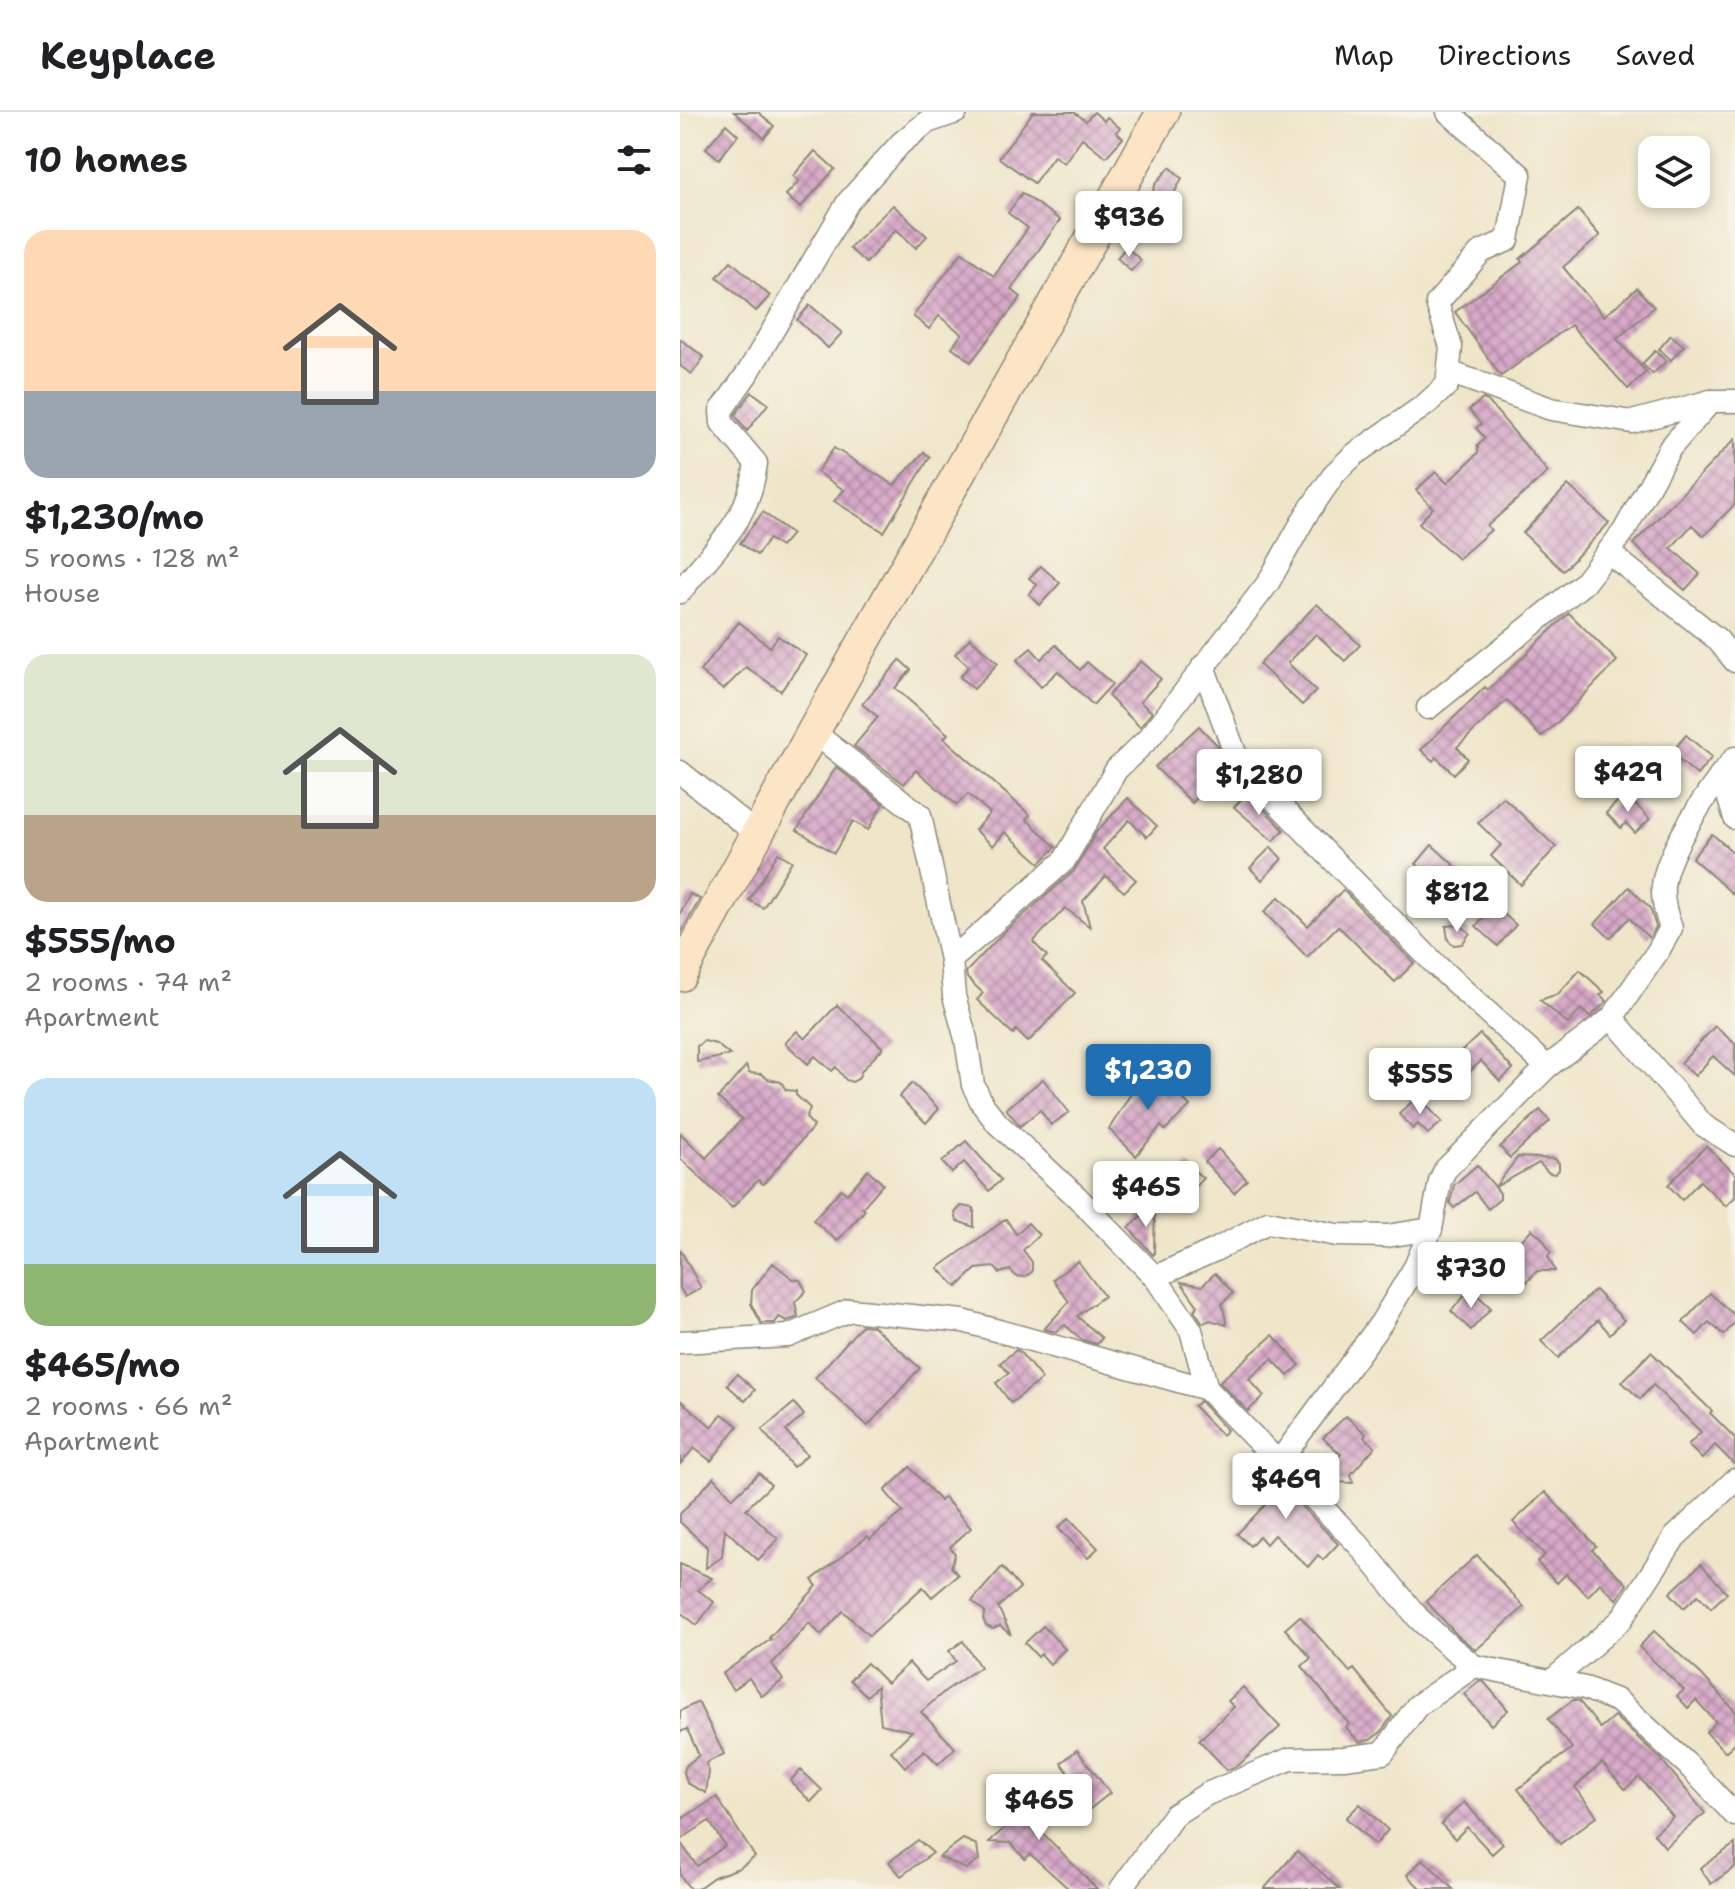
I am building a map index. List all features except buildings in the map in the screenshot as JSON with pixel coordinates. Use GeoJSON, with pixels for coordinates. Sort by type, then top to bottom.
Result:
{"type":"FeatureCollection","features":[{"type":"Feature","properties":{"kind":"main road"},"geometry":{"type":"LineString","coordinates":[[680,975],[813,732],[1163,112]]}},
{"type":"Feature","properties":{"kind":"street"},"geometry":{"type":"LineString","coordinates":[[680,592],[732,531],[753,488],[756,463],[722,423],[721,411],[749,371],[848,202],[901,143],[927,122],[956,112]]}},
{"type":"Feature","properties":{"kind":"street"},"geometry":{"type":"LineString","coordinates":[[951,960],[1064,861],[1116,770],[1150,737],[1268,583],[1306,515],[1335,473],[1355,454],[1425,405],[1447,385],[1451,347],[1437,303],[1481,252],[1508,240],[1520,175],[1448,112]]}},
{"type":"Feature","properties":{"kind":"street"},"geometry":{"type":"LineString","coordinates":[[1449,372],[1551,409],[1632,422],[1711,401],[1735,401]]}},
{"type":"Feature","properties":{"kind":"street"},"geometry":{"type":"LineString","coordinates":[[1428,708],[1584,583],[1624,531],[1670,448],[1711,401]]}},
{"type":"Feature","properties":{"kind":"street"},"geometry":{"type":"LineString","coordinates":[[1608,552],[1717,639],[1735,661]]}},
{"type":"Feature","properties":{"kind":"street"},"geometry":{"type":"LineString","coordinates":[[1203,666],[1239,764],[1437,966],[1547,1067]]}},
{"type":"Feature","properties":{"kind":"street"},"geometry":{"type":"LineString","coordinates":[[813,732],[920,815],[951,960],[954,996],[966,1039],[973,1085],[998,1124],[1077,1197],[1155,1277],[1191,1330],[1207,1389],[1359,1545],[1419,1619],[1474,1666],[1553,1680],[1618,1701],[1688,1765],[1735,1815]]}},
{"type":"Feature","properties":{"kind":"street"},"geometry":{"type":"LineString","coordinates":[[1728,766],[1735,818]]}},
{"type":"Feature","properties":{"kind":"street"},"geometry":{"type":"LineString","coordinates":[[1279,1462],[1381,1323],[1415,1267],[1431,1229],[1445,1170],[1547,1067],[1612,1018],[1658,951],[1671,928],[1664,905],[1665,873],[1696,812],[1728,766]]}},
{"type":"Feature","properties":{"kind":"street"},"geometry":{"type":"LineString","coordinates":[[680,772],[758,835]]}},
{"type":"Feature","properties":{"kind":"street"},"geometry":{"type":"LineString","coordinates":[[1612,1018],[1703,1125],[1735,1145]]}},
{"type":"Feature","properties":{"kind":"street"},"geometry":{"type":"LineString","coordinates":[[1155,1277],[1268,1222],[1337,1235],[1387,1236],[1431,1229]]}},
{"type":"Feature","properties":{"kind":"street"},"geometry":{"type":"LineString","coordinates":[[680,1342],[788,1336],[850,1310],[963,1321],[1207,1389]]}},
{"type":"Feature","properties":{"kind":"street"},"geometry":{"type":"LineString","coordinates":[[1553,1680],[1621,1620],[1675,1537],[1735,1480]]}},
{"type":"Feature","properties":{"kind":"street"},"geometry":{"type":"LineString","coordinates":[[1121,1889],[1174,1815],[1207,1794],[1290,1759],[1344,1758],[1383,1753],[1417,1706],[1474,1666]]}}]}
